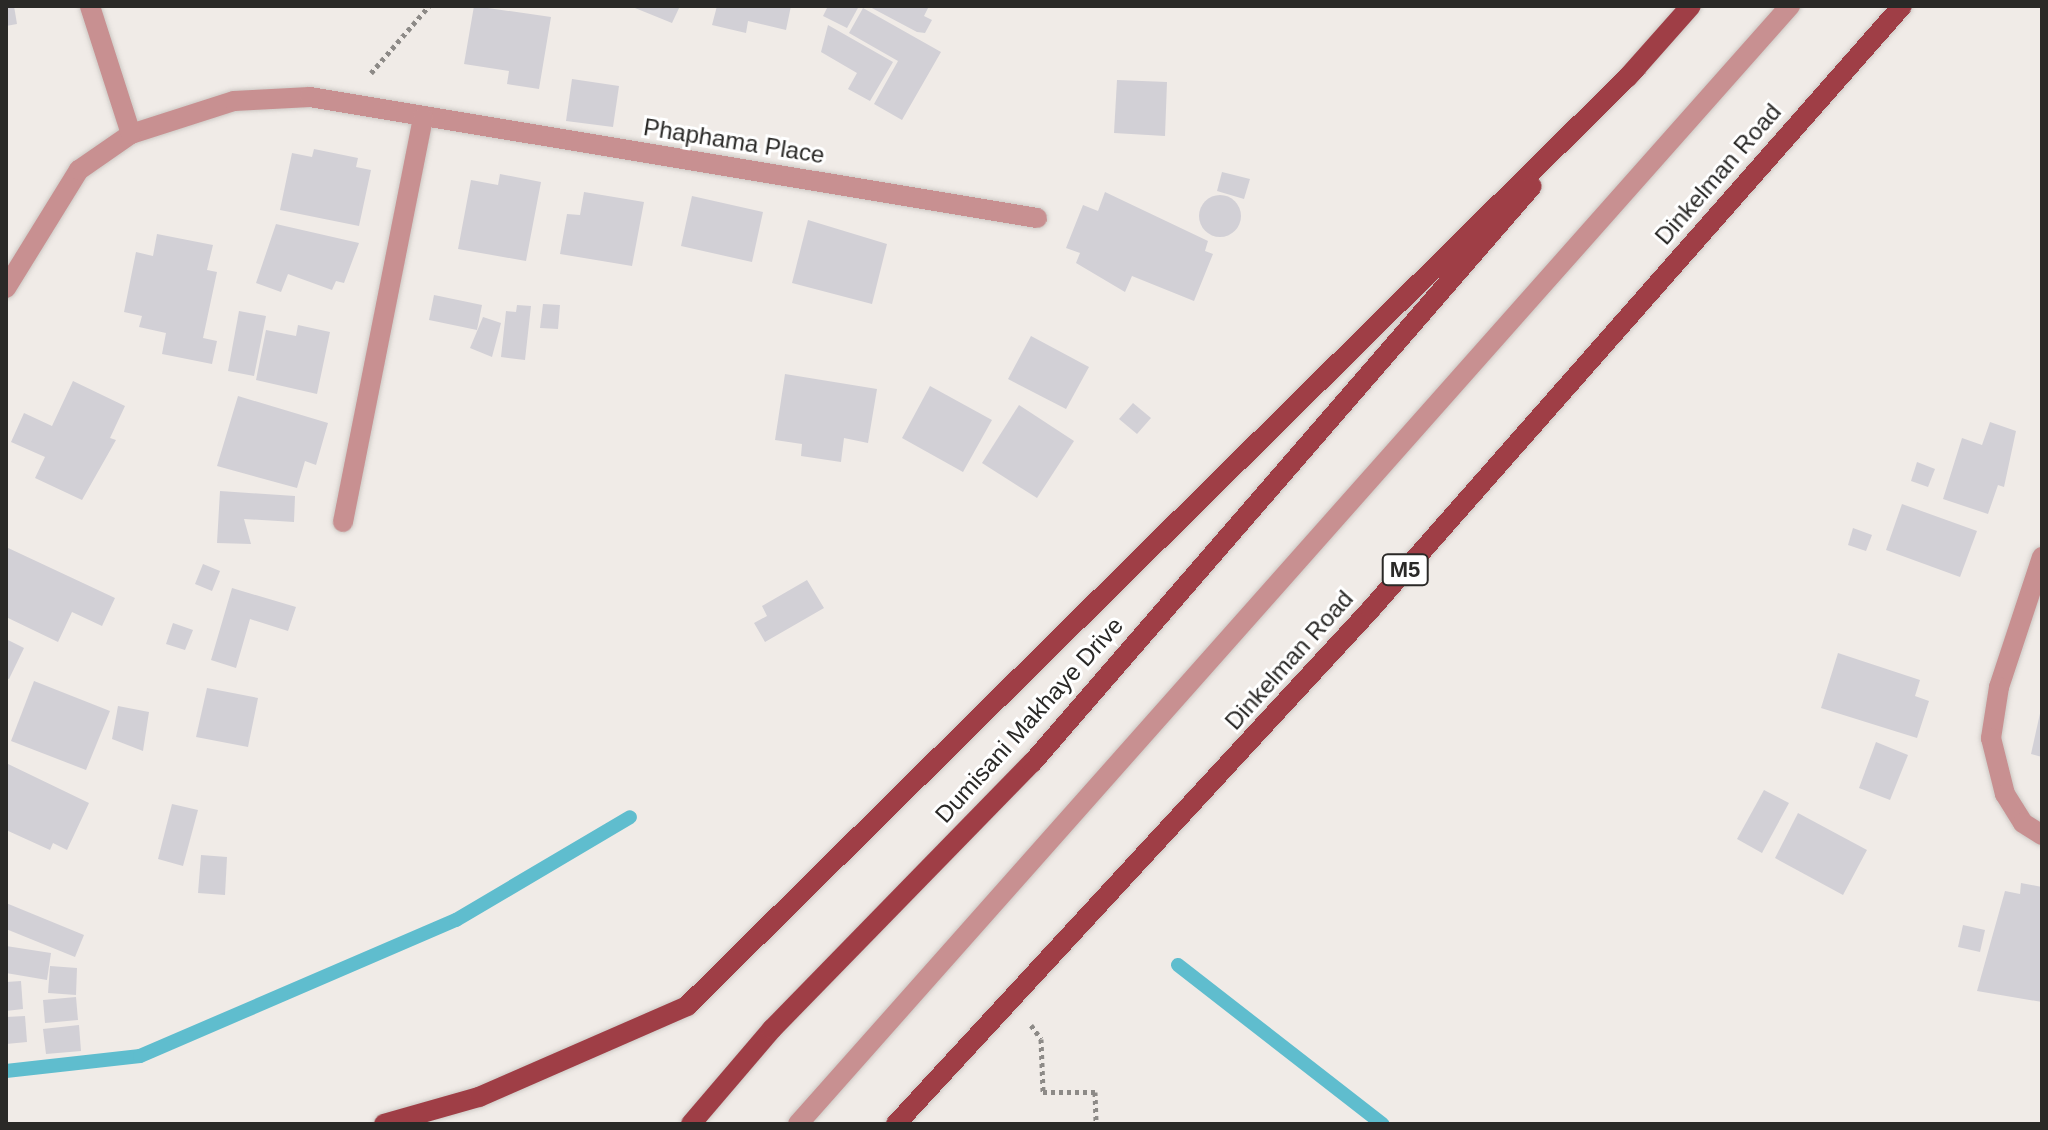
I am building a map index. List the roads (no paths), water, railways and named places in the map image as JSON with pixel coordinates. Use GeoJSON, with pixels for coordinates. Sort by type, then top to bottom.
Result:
{"type":"FeatureCollection","features":[{"type":"Feature","properties":{"kind":"main road"},"geometry":{"type":"LineString","coordinates":[[384,1124],[479,1097],[687,1006],[1636,69],[1691,6]]}},
{"type":"Feature","properties":{"kind":"main road","name":"Dinkelman Road"},"geometry":{"type":"LineString","coordinates":[[896,1124],[1371,609],[1902,6]]}},
{"type":"Feature","properties":{"kind":"main road","name":"Dumisani Makhaye Drive"},"geometry":{"type":"LineString","coordinates":[[691,1124],[772,1029],[1032,763],[1394,341],[1636,69]]}},
{"type":"Feature","properties":{"kind":"street"},"geometry":{"type":"LineString","coordinates":[[90,6],[131,134]]}},
{"type":"Feature","properties":{"kind":"street"},"geometry":{"type":"LineString","coordinates":[[798,1124],[1790,6]]}},
{"type":"Feature","properties":{"kind":"street","name":"Phaphama Place"},"geometry":{"type":"LineString","coordinates":[[6,288],[70,181],[131,134],[234,101],[349,103],[423,118],[1037,218]]}},
{"type":"Feature","properties":{"kind":"street"},"geometry":{"type":"LineString","coordinates":[[343,522],[423,118]]}},
{"type":"Feature","properties":{"kind":"street"},"geometry":{"type":"LineString","coordinates":[[2042,557],[1999,687],[1991,738],[2005,794],[2023,823],[2042,835]]}},
{"type":"Feature","properties":{"kind":"waterway"},"geometry":{"type":"LineString","coordinates":[[6,1071],[140,1056],[456,920],[630,817]]}},
{"type":"Feature","properties":{"kind":"waterway"},"geometry":{"type":"LineString","coordinates":[[1178,965],[1382,1124]]}}]}
